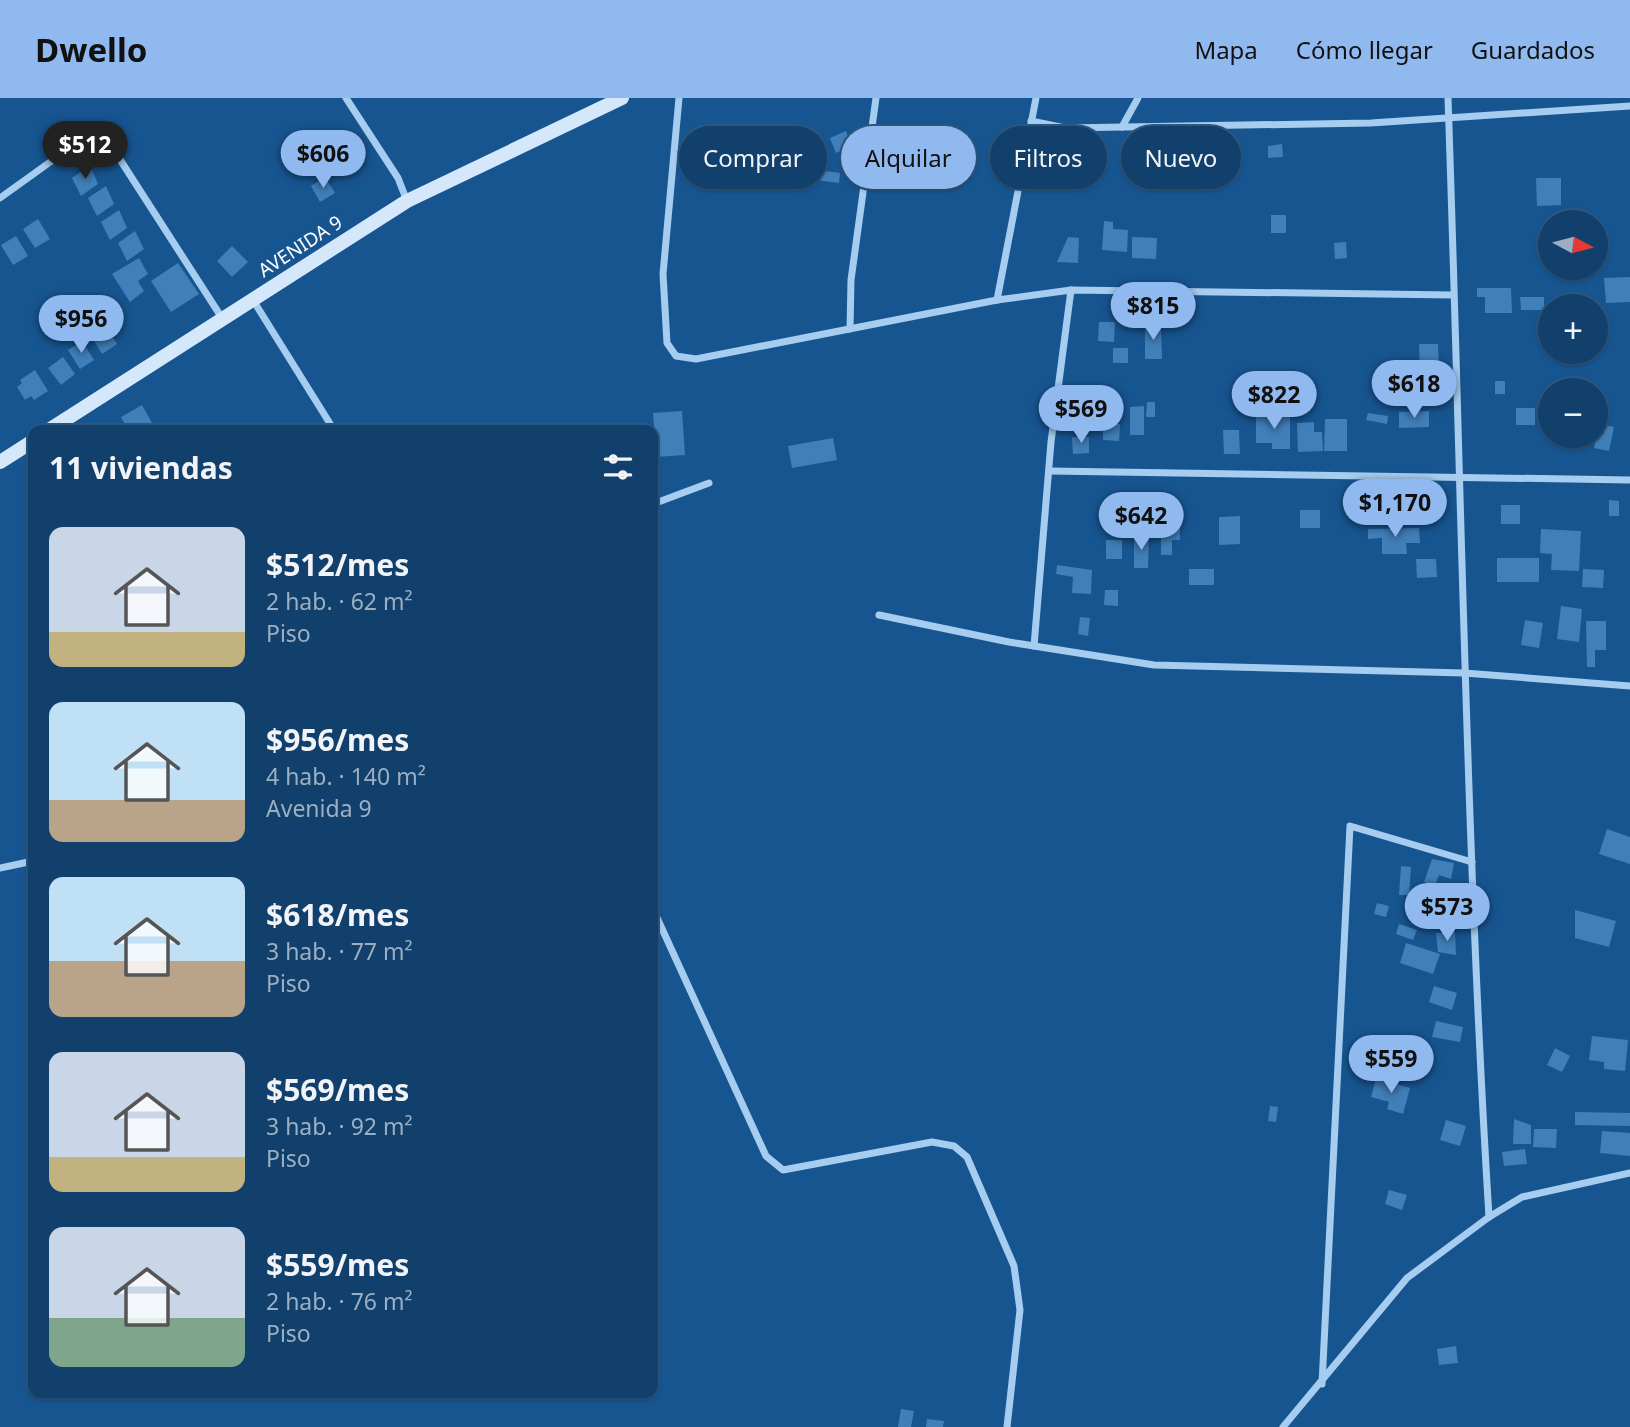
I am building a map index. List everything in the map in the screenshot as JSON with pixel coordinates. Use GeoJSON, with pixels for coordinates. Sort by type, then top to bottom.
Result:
{"type":"FeatureCollection","features":[{"type":"Feature","properties":{"kind":"main road","name":"AVENIDA 9"},"geometry":{"type":"LineString","coordinates":[[57,425],[407,201],[614,100]]}},
{"type":"Feature","properties":{"kind":"main road"},"geometry":{"type":"LineString","coordinates":[[0,462],[28,444]]}},
{"type":"Feature","properties":{"kind":"street"},"geometry":{"type":"LineString","coordinates":[[346,98],[398,178],[407,201]]}},
{"type":"Feature","properties":{"kind":"street"},"geometry":{"type":"LineString","coordinates":[[679,98],[663,274],[667,343],[676,356],[696,359],[997,300],[1071,290],[1453,295]]}},
{"type":"Feature","properties":{"kind":"street"},"geometry":{"type":"LineString","coordinates":[[850,330],[851,280],[876,98]]}},
{"type":"Feature","properties":{"kind":"street"},"geometry":{"type":"LineString","coordinates":[[997,300],[1035,98]]}},
{"type":"Feature","properties":{"kind":"street"},"geometry":{"type":"LineString","coordinates":[[1123,126],[1138,98]]}},
{"type":"Feature","properties":{"kind":"street"},"geometry":{"type":"LineString","coordinates":[[1448,98],[1461,478],[1464,673],[1489,1217]]}},
{"type":"Feature","properties":{"kind":"street"},"geometry":{"type":"LineString","coordinates":[[1184,126],[1371,123],[1630,106]]}},
{"type":"Feature","properties":{"kind":"street"},"geometry":{"type":"LineString","coordinates":[[1031,121],[1065,128],[1121,127]]}},
{"type":"Feature","properties":{"kind":"street"},"geometry":{"type":"LineString","coordinates":[[0,198],[85,137],[103,138],[110,144],[222,318]]}},
{"type":"Feature","properties":{"kind":"street"},"geometry":{"type":"LineString","coordinates":[[1034,646],[1051,442],[1071,290]]}},
{"type":"Feature","properties":{"kind":"street"},"geometry":{"type":"LineString","coordinates":[[253,300],[331,425]]}},
{"type":"Feature","properties":{"kind":"street"},"geometry":{"type":"LineString","coordinates":[[1050,471],[1630,480]]}},
{"type":"Feature","properties":{"kind":"street"},"geometry":{"type":"LineString","coordinates":[[658,502],[709,483]]}},
{"type":"Feature","properties":{"kind":"street"},"geometry":{"type":"LineString","coordinates":[[879,615],[1034,646],[1154,665],[1464,673],[1630,686]]}},
{"type":"Feature","properties":{"kind":"street"},"geometry":{"type":"LineString","coordinates":[[1322,1384],[1350,826],[1472,862]]}},
{"type":"Feature","properties":{"kind":"street"},"geometry":{"type":"LineString","coordinates":[[0,868],[28,862]]}},
{"type":"Feature","properties":{"kind":"street"},"geometry":{"type":"LineString","coordinates":[[658,920],[766,1156],[783,1170],[932,1142],[954,1146],[967,1157],[1014,1266],[1020,1310],[1007,1427]]}},
{"type":"Feature","properties":{"kind":"street"},"geometry":{"type":"LineString","coordinates":[[1283,1427],[1322,1384],[1408,1278],[1489,1217],[1522,1197],[1630,1174]]}},
{"type":"Feature","properties":{"kind":"building"},"geometry":{"type":"Polygon","coordinates":[[[841,133],[841,151],[836,153],[830,138],[841,133]]]}},
{"type":"Feature","properties":{"kind":"building"},"geometry":{"type":"Polygon","coordinates":[[[1282,144],[1283,157],[1268,158],[1268,146],[1282,144]]]}},
{"type":"Feature","properties":{"kind":"building"},"geometry":{"type":"Polygon","coordinates":[[[90,165],[98,184],[81,196],[72,178],[90,165]]]}},
{"type":"Feature","properties":{"kind":"building"},"geometry":{"type":"Polygon","coordinates":[[[827,171],[840,173],[839,183],[827,181],[827,171]]]}},
{"type":"Feature","properties":{"kind":"building"},"geometry":{"type":"Polygon","coordinates":[[[325,177],[335,193],[320,202],[311,186],[325,177]]]}},
{"type":"Feature","properties":{"kind":"building"},"geometry":{"type":"Polygon","coordinates":[[[1536,178],[1561,178],[1561,205],[1537,206],[1536,178]]]}},
{"type":"Feature","properties":{"kind":"building"},"geometry":{"type":"Polygon","coordinates":[[[106,186],[114,204],[97,216],[88,198],[106,186]]]}},
{"type":"Feature","properties":{"kind":"building"},"geometry":{"type":"Polygon","coordinates":[[[119,210],[127,228],[110,240],[101,222],[119,210]]]}},
{"type":"Feature","properties":{"kind":"building"},"geometry":{"type":"Polygon","coordinates":[[[1271,215],[1286,215],[1286,233],[1271,233],[1271,215]]]}},
{"type":"Feature","properties":{"kind":"building"},"geometry":{"type":"Polygon","coordinates":[[[38,219],[50,239],[35,248],[23,229],[38,219]]]}},
{"type":"Feature","properties":{"kind":"building"},"geometry":{"type":"Polygon","coordinates":[[[1104,221],[1113,222],[1113,229],[1128,230],[1127,252],[1102,250],[1104,221]]]}},
{"type":"Feature","properties":{"kind":"building"},"geometry":{"type":"Polygon","coordinates":[[[135,231],[144,249],[127,261],[118,243],[135,231]]]}},
{"type":"Feature","properties":{"kind":"building"},"geometry":{"type":"Polygon","coordinates":[[[16,236],[28,256],[13,265],[1,245],[16,236]]]}},
{"type":"Feature","properties":{"kind":"building"},"geometry":{"type":"Polygon","coordinates":[[[1068,237],[1079,238],[1078,263],[1057,262],[1068,237]]]}},
{"type":"Feature","properties":{"kind":"building"},"geometry":{"type":"Polygon","coordinates":[[[1132,237],[1157,238],[1156,259],[1132,258],[1132,237]]]}},
{"type":"Feature","properties":{"kind":"building"},"geometry":{"type":"Polygon","coordinates":[[[1346,242],[1347,258],[1335,259],[1334,243],[1346,242]]]}},
{"type":"Feature","properties":{"kind":"building"},"geometry":{"type":"Polygon","coordinates":[[[232,246],[248,262],[232,277],[217,261],[232,246]]]}},
{"type":"Feature","properties":{"kind":"building"},"geometry":{"type":"Polygon","coordinates":[[[139,258],[148,274],[138,281],[144,291],[130,302],[112,274],[139,258]]]}},
{"type":"Feature","properties":{"kind":"building"},"geometry":{"type":"Polygon","coordinates":[[[178,263],[199,294],[171,312],[151,281],[178,263]]]}},
{"type":"Feature","properties":{"kind":"building"},"geometry":{"type":"Polygon","coordinates":[[[1630,277],[1630,302],[1608,303],[1604,280],[1630,277]]]}},
{"type":"Feature","properties":{"kind":"building"},"geometry":{"type":"Polygon","coordinates":[[[1477,288],[1511,288],[1512,313],[1485,313],[1485,297],[1477,297],[1477,288]]]}},
{"type":"Feature","properties":{"kind":"building"},"geometry":{"type":"Polygon","coordinates":[[[1520,297],[1538,297],[1538,310],[1521,310],[1520,297]]]}},
{"type":"Feature","properties":{"kind":"building"},"geometry":{"type":"Polygon","coordinates":[[[1099,322],[1115,322],[1114,342],[1098,341],[1099,322]]]}},
{"type":"Feature","properties":{"kind":"building"},"geometry":{"type":"Polygon","coordinates":[[[105,325],[117,344],[102,354],[90,334],[105,325]]]}},
{"type":"Feature","properties":{"kind":"building"},"geometry":{"type":"Polygon","coordinates":[[[1161,325],[1162,359],[1145,359],[1145,326],[1161,325]]]}},
{"type":"Feature","properties":{"kind":"building"},"geometry":{"type":"Polygon","coordinates":[[[82,341],[94,360],[80,369],[68,350],[82,341]]]}},
{"type":"Feature","properties":{"kind":"building"},"geometry":{"type":"Polygon","coordinates":[[[1419,344],[1438,344],[1439,372],[1420,372],[1419,344]]]}},
{"type":"Feature","properties":{"kind":"building"},"geometry":{"type":"Polygon","coordinates":[[[1113,348],[1128,348],[1128,363],[1113,363],[1113,348]]]}},
{"type":"Feature","properties":{"kind":"building"},"geometry":{"type":"Polygon","coordinates":[[[63,357],[75,374],[61,385],[48,368],[63,357]]]}},
{"type":"Feature","properties":{"kind":"building"},"geometry":{"type":"Polygon","coordinates":[[[35,370],[48,391],[34,400],[31,396],[25,400],[17,387],[22,383],[20,380],[35,370]]]}},
{"type":"Feature","properties":{"kind":"building"},"geometry":{"type":"Polygon","coordinates":[[[1240,380],[1293,380],[1293,393],[1240,393],[1240,380]]]}},
{"type":"Feature","properties":{"kind":"building"},"geometry":{"type":"Polygon","coordinates":[[[1495,381],[1505,381],[1505,394],[1495,394],[1495,381]]]}},
{"type":"Feature","properties":{"kind":"building"},"geometry":{"type":"Polygon","coordinates":[[[1147,402],[1155,402],[1155,417],[1146,417],[1147,402]]]}},
{"type":"Feature","properties":{"kind":"building"},"geometry":{"type":"Polygon","coordinates":[[[142,405],[153,425],[125,425],[121,417],[142,405]]]}},
{"type":"Feature","properties":{"kind":"building"},"geometry":{"type":"Polygon","coordinates":[[[1144,406],[1144,435],[1130,435],[1130,407],[1144,406]]]}},
{"type":"Feature","properties":{"kind":"building"},"geometry":{"type":"Polygon","coordinates":[[[1516,408],[1535,408],[1535,425],[1516,425],[1516,408]]]}},
{"type":"Feature","properties":{"kind":"building"},"geometry":{"type":"Polygon","coordinates":[[[682,411],[685,455],[658,457],[658,425],[654,425],[653,413],[682,411]]]}},
{"type":"Feature","properties":{"kind":"building"},"geometry":{"type":"Polygon","coordinates":[[[1429,411],[1429,427],[1399,428],[1399,412],[1429,411]]]}},
{"type":"Feature","properties":{"kind":"building"},"geometry":{"type":"Polygon","coordinates":[[[1368,413],[1388,416],[1387,424],[1366,420],[1368,413]]]}},
{"type":"Feature","properties":{"kind":"building"},"geometry":{"type":"Polygon","coordinates":[[[1075,414],[1086,416],[1084,430],[1073,428],[1075,414]]]}},
{"type":"Feature","properties":{"kind":"building"},"geometry":{"type":"Polygon","coordinates":[[[1256,416],[1290,416],[1290,449],[1272,449],[1272,443],[1256,443],[1256,416]]]}},
{"type":"Feature","properties":{"kind":"building"},"geometry":{"type":"Polygon","coordinates":[[[1325,419],[1347,419],[1347,451],[1324,451],[1325,419]]]}},
{"type":"Feature","properties":{"kind":"building"},"geometry":{"type":"Polygon","coordinates":[[[1314,422],[1314,432],[1322,432],[1323,451],[1298,452],[1297,423],[1314,422]]]}},
{"type":"Feature","properties":{"kind":"building"},"geometry":{"type":"Polygon","coordinates":[[[1103,424],[1120,424],[1119,441],[1103,440],[1103,424]]]}},
{"type":"Feature","properties":{"kind":"building"},"geometry":{"type":"Polygon","coordinates":[[[1608,426],[1614,427],[1609,451],[1594,448],[1608,448],[1608,426]]]}},
{"type":"Feature","properties":{"kind":"building"},"geometry":{"type":"Polygon","coordinates":[[[1223,430],[1239,430],[1240,454],[1224,454],[1223,430]]]}},
{"type":"Feature","properties":{"kind":"building"},"geometry":{"type":"Polygon","coordinates":[[[1072,437],[1089,437],[1089,453],[1073,454],[1072,437]]]}},
{"type":"Feature","properties":{"kind":"building"},"geometry":{"type":"Polygon","coordinates":[[[833,438],[837,460],[792,468],[788,446],[833,438]]]}},
{"type":"Feature","properties":{"kind":"building"},"geometry":{"type":"Polygon","coordinates":[[[1384,500],[1417,502],[1417,515],[1407,515],[1407,521],[1384,521],[1384,500]]]}},
{"type":"Feature","properties":{"kind":"building"},"geometry":{"type":"Polygon","coordinates":[[[1609,500],[1619,501],[1619,516],[1609,516],[1609,500]]]}},
{"type":"Feature","properties":{"kind":"building"},"geometry":{"type":"Polygon","coordinates":[[[1501,505],[1520,505],[1520,524],[1501,524],[1501,505]]]}},
{"type":"Feature","properties":{"kind":"building"},"geometry":{"type":"Polygon","coordinates":[[[1300,510],[1320,510],[1320,528],[1300,528],[1300,510]]]}},
{"type":"Feature","properties":{"kind":"building"},"geometry":{"type":"Polygon","coordinates":[[[1240,516],[1240,544],[1219,545],[1219,517],[1240,516]]]}},
{"type":"Feature","properties":{"kind":"building"},"geometry":{"type":"Polygon","coordinates":[[[1161,527],[1180,528],[1180,540],[1172,540],[1172,555],[1161,555],[1161,527]]]}},
{"type":"Feature","properties":{"kind":"building"},"geometry":{"type":"Polygon","coordinates":[[[1419,528],[1420,543],[1406,543],[1407,554],[1382,554],[1382,538],[1368,539],[1368,529],[1419,528]]]}},
{"type":"Feature","properties":{"kind":"building"},"geometry":{"type":"Polygon","coordinates":[[[1541,529],[1581,531],[1579,571],[1551,570],[1552,554],[1540,553],[1541,529]]]}},
{"type":"Feature","properties":{"kind":"building"},"geometry":{"type":"Polygon","coordinates":[[[1134,537],[1149,537],[1148,568],[1134,568],[1134,537]]]}},
{"type":"Feature","properties":{"kind":"building"},"geometry":{"type":"Polygon","coordinates":[[[1106,540],[1122,540],[1122,559],[1106,559],[1106,540]]]}},
{"type":"Feature","properties":{"kind":"building"},"geometry":{"type":"Polygon","coordinates":[[[1497,558],[1539,558],[1539,582],[1497,582],[1497,558]]]}},
{"type":"Feature","properties":{"kind":"building"},"geometry":{"type":"Polygon","coordinates":[[[1416,559],[1436,559],[1437,577],[1417,578],[1416,559]]]}},
{"type":"Feature","properties":{"kind":"building"},"geometry":{"type":"Polygon","coordinates":[[[1057,565],[1092,570],[1091,594],[1072,593],[1073,577],[1056,574],[1057,565]]]}},
{"type":"Feature","properties":{"kind":"building"},"geometry":{"type":"Polygon","coordinates":[[[1189,569],[1214,569],[1214,585],[1189,585],[1189,569]]]}},
{"type":"Feature","properties":{"kind":"building"},"geometry":{"type":"Polygon","coordinates":[[[1583,569],[1604,570],[1603,588],[1582,587],[1583,569]]]}},
{"type":"Feature","properties":{"kind":"building"},"geometry":{"type":"Polygon","coordinates":[[[1105,590],[1118,590],[1118,606],[1104,605],[1105,590]]]}},
{"type":"Feature","properties":{"kind":"building"},"geometry":{"type":"Polygon","coordinates":[[[1561,606],[1582,609],[1579,642],[1557,639],[1561,606]]]}},
{"type":"Feature","properties":{"kind":"building"},"geometry":{"type":"Polygon","coordinates":[[[1080,617],[1090,618],[1088,636],[1078,634],[1080,617]]]}},
{"type":"Feature","properties":{"kind":"building"},"geometry":{"type":"Polygon","coordinates":[[[1525,620],[1543,623],[1539,648],[1521,645],[1525,620]]]}},
{"type":"Feature","properties":{"kind":"building"},"geometry":{"type":"Polygon","coordinates":[[[1586,621],[1606,621],[1606,650],[1595,650],[1595,667],[1587,667],[1586,621]]]}},
{"type":"Feature","properties":{"kind":"building"},"geometry":{"type":"Polygon","coordinates":[[[1607,829],[1630,837],[1630,864],[1599,854],[1607,829]]]}},
{"type":"Feature","properties":{"kind":"building"},"geometry":{"type":"Polygon","coordinates":[[[1432,859],[1454,863],[1451,879],[1439,875],[1435,886],[1424,882],[1432,859]]]}},
{"type":"Feature","properties":{"kind":"building"},"geometry":{"type":"Polygon","coordinates":[[[1401,866],[1411,867],[1409,895],[1399,895],[1401,866]]]}},
{"type":"Feature","properties":{"kind":"building"},"geometry":{"type":"Polygon","coordinates":[[[1377,903],[1389,906],[1386,917],[1374,914],[1377,903]]]}},
{"type":"Feature","properties":{"kind":"building"},"geometry":{"type":"Polygon","coordinates":[[[1575,910],[1616,921],[1609,947],[1575,938],[1575,910]]]}},
{"type":"Feature","properties":{"kind":"building"},"geometry":{"type":"Polygon","coordinates":[[[1399,924],[1417,930],[1413,940],[1396,934],[1399,924]]]}},
{"type":"Feature","properties":{"kind":"building"},"geometry":{"type":"Polygon","coordinates":[[[1455,932],[1456,955],[1438,952],[1436,933],[1455,932]]]}},
{"type":"Feature","properties":{"kind":"building"},"geometry":{"type":"Polygon","coordinates":[[[1406,943],[1440,954],[1433,974],[1400,963],[1406,943]]]}},
{"type":"Feature","properties":{"kind":"building"},"geometry":{"type":"Polygon","coordinates":[[[1434,986],[1457,993],[1452,1010],[1429,1002],[1434,986]]]}},
{"type":"Feature","properties":{"kind":"building"},"geometry":{"type":"Polygon","coordinates":[[[1436,1021],[1463,1027],[1460,1042],[1432,1037],[1436,1021]]]}},
{"type":"Feature","properties":{"kind":"building"},"geometry":{"type":"Polygon","coordinates":[[[1592,1036],[1628,1040],[1625,1071],[1604,1069],[1604,1062],[1589,1060],[1592,1036]]]}},
{"type":"Feature","properties":{"kind":"building"},"geometry":{"type":"Polygon","coordinates":[[[1555,1048],[1570,1056],[1562,1072],[1547,1065],[1555,1048]]]}},
{"type":"Feature","properties":{"kind":"building"},"geometry":{"type":"Polygon","coordinates":[[[1376,1078],[1410,1088],[1403,1114],[1387,1109],[1389,1102],[1371,1097],[1376,1078]]]}},
{"type":"Feature","properties":{"kind":"building"},"geometry":{"type":"Polygon","coordinates":[[[1270,1106],[1278,1107],[1276,1122],[1268,1121],[1270,1106]]]}},
{"type":"Feature","properties":{"kind":"building"},"geometry":{"type":"Polygon","coordinates":[[[1575,1112],[1630,1113],[1630,1126],[1575,1125],[1575,1112]]]}},
{"type":"Feature","properties":{"kind":"building"},"geometry":{"type":"Polygon","coordinates":[[[1514,1119],[1531,1125],[1531,1144],[1513,1144],[1514,1119]]]}},
{"type":"Feature","properties":{"kind":"building"},"geometry":{"type":"Polygon","coordinates":[[[1446,1120],[1466,1126],[1460,1146],[1440,1140],[1446,1120]]]}},
{"type":"Feature","properties":{"kind":"building"},"geometry":{"type":"Polygon","coordinates":[[[1534,1129],[1557,1129],[1556,1148],[1533,1147],[1534,1129]]]}},
{"type":"Feature","properties":{"kind":"building"},"geometry":{"type":"Polygon","coordinates":[[[1602,1131],[1630,1133],[1630,1156],[1600,1153],[1602,1131]]]}},
{"type":"Feature","properties":{"kind":"building"},"geometry":{"type":"Polygon","coordinates":[[[1525,1149],[1527,1164],[1504,1166],[1502,1152],[1525,1149]]]}},
{"type":"Feature","properties":{"kind":"building"},"geometry":{"type":"Polygon","coordinates":[[[1389,1190],[1407,1195],[1402,1210],[1385,1204],[1389,1190]]]}},
{"type":"Feature","properties":{"kind":"building"},"geometry":{"type":"Polygon","coordinates":[[[1456,1346],[1458,1363],[1439,1365],[1437,1349],[1456,1346]]]}},
{"type":"Feature","properties":{"kind":"building"},"geometry":{"type":"Polygon","coordinates":[[[901,1409],[914,1411],[911,1427],[898,1427],[901,1409]]]}},
{"type":"Feature","properties":{"kind":"building"},"geometry":{"type":"Polygon","coordinates":[[[927,1419],[944,1421],[943,1427],[926,1427],[927,1419]]]}}]}
